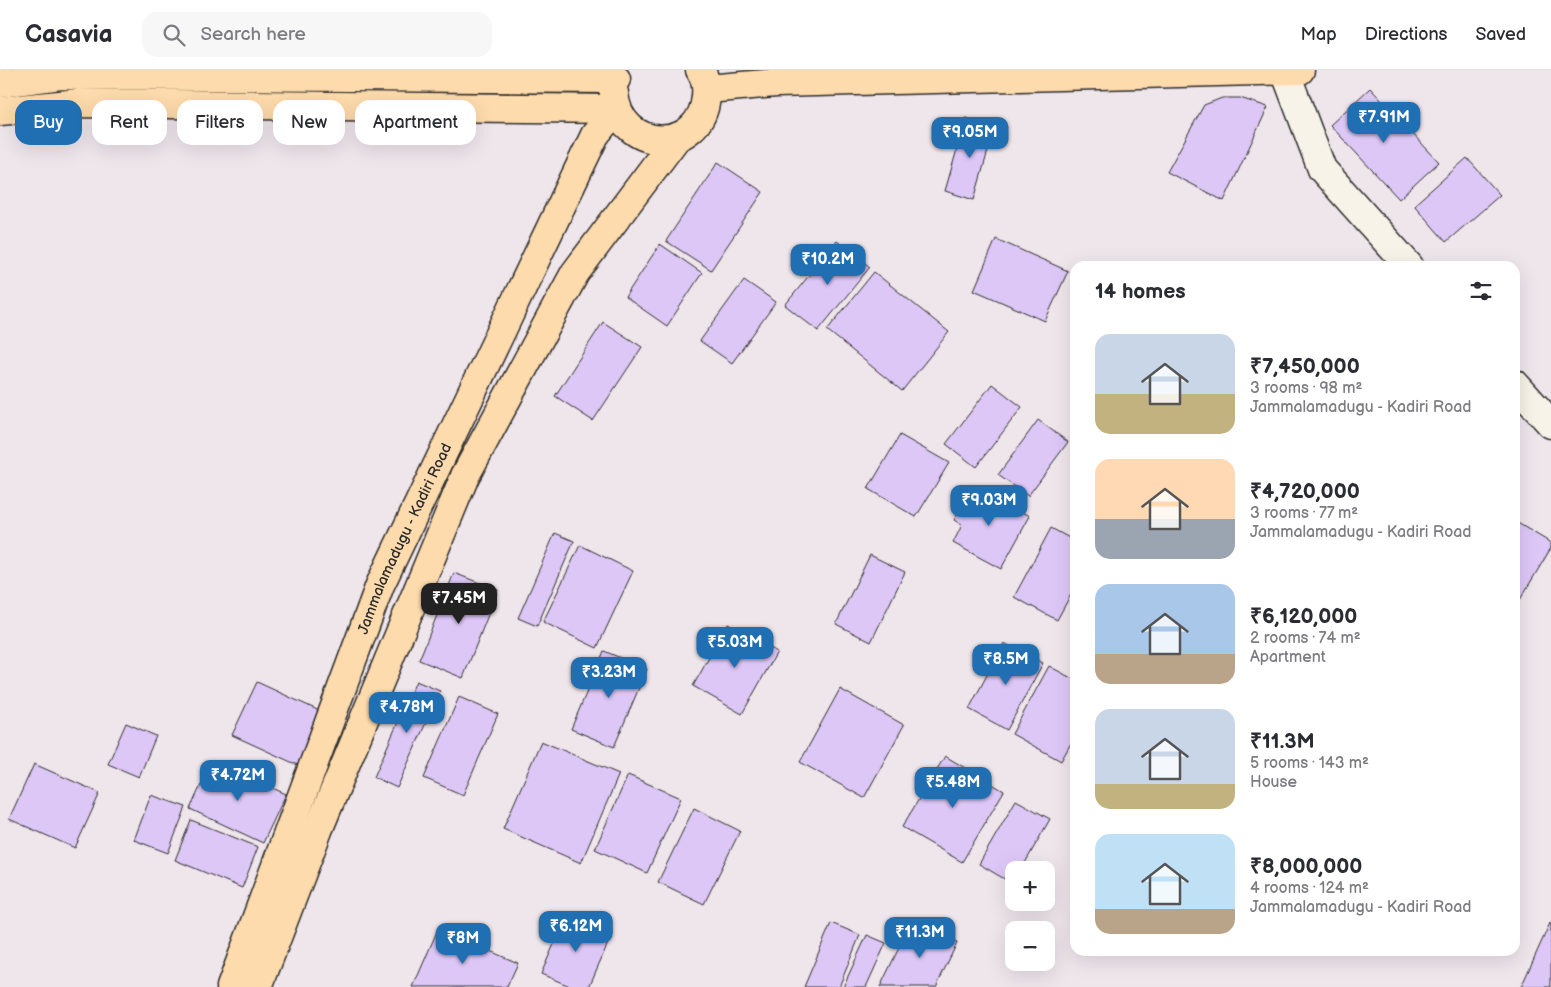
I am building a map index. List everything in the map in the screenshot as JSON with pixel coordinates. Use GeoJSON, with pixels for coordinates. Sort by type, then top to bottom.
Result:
{"type":"FeatureCollection","features":[{"type":"Feature","properties":{"kind":"main road"},"geometry":{"type":"LineString","coordinates":[[703,80],[776,82],[1292,71]]}},
{"type":"Feature","properties":{"kind":"main road"},"geometry":{"type":"LineString","coordinates":[[0,83],[61,75],[618,74],[614,94],[616,109],[624,122],[634,132],[648,138],[663,140],[677,137]]}},
{"type":"Feature","properties":{"kind":"main road","name":"Jammalamadugu - Kadiri Road"},"geometry":{"type":"LineString","coordinates":[[258,987],[319,828],[465,476],[575,273],[677,137],[690,130],[700,118],[706,105],[703,80]]}},
{"type":"Feature","properties":{"kind":"main road"},"geometry":{"type":"LineString","coordinates":[[0,111],[79,103],[616,109]]}},
{"type":"Feature","properties":{"kind":"main road","name":"Jammalamadugu - Kadiri Road"},"geometry":{"type":"LineString","coordinates":[[231,987],[380,585],[595,135],[616,109]]}},
{"type":"Feature","properties":{"kind":"street"},"geometry":{"type":"LineString","coordinates":[[1292,71],[1322,169],[1405,261]]}},
{"type":"Feature","properties":{"kind":"street"},"geometry":{"type":"LineString","coordinates":[[1520,390],[1551,424]]}},
{"type":"Feature","properties":{"kind":"building"},"geometry":{"type":"Polygon","coordinates":[[[1370,88],[1439,162],[1399,199],[1330,125],[1370,88]]]}},
{"type":"Feature","properties":{"kind":"building"},"geometry":{"type":"Polygon","coordinates":[[[1222,98],[1240,98],[1268,107],[1224,201],[1167,172],[1204,105],[1222,98]]]}},
{"type":"Feature","properties":{"kind":"building"},"geometry":{"type":"Polygon","coordinates":[[[966,118],[995,126],[974,200],[945,191],[966,118]]]}},
{"type":"Feature","properties":{"kind":"building"},"geometry":{"type":"Polygon","coordinates":[[[1467,158],[1500,195],[1446,242],[1414,205],[1467,158]]]}},
{"type":"Feature","properties":{"kind":"building"},"geometry":{"type":"Polygon","coordinates":[[[718,162],[763,192],[711,270],[666,241],[718,162]]]}},
{"type":"Feature","properties":{"kind":"building"},"geometry":{"type":"Polygon","coordinates":[[[996,239],[1068,271],[1045,321],[974,290],[996,239]]]}},
{"type":"Feature","properties":{"kind":"building"},"geometry":{"type":"Polygon","coordinates":[[[837,241],[870,267],[818,331],[785,305],[837,241]]]}},
{"type":"Feature","properties":{"kind":"building"},"geometry":{"type":"Polygon","coordinates":[[[660,244],[702,273],[667,326],[625,297],[660,244]]]}},
{"type":"Feature","properties":{"kind":"building"},"geometry":{"type":"Polygon","coordinates":[[[874,272],[949,332],[902,391],[827,330],[874,272]]]}},
{"type":"Feature","properties":{"kind":"building"},"geometry":{"type":"Polygon","coordinates":[[[744,280],[776,302],[732,363],[700,341],[744,280]]]}},
{"type":"Feature","properties":{"kind":"building"},"geometry":{"type":"Polygon","coordinates":[[[603,322],[642,347],[593,421],[555,396],[603,322]]]}},
{"type":"Feature","properties":{"kind":"building"},"geometry":{"type":"Polygon","coordinates":[[[992,384],[1022,407],[976,467],[946,444],[992,384]]]}},
{"type":"Feature","properties":{"kind":"building"},"geometry":{"type":"Polygon","coordinates":[[[1038,420],[1068,442],[1028,496],[998,475],[1038,420]]]}},
{"type":"Feature","properties":{"kind":"building"},"geometry":{"type":"Polygon","coordinates":[[[900,435],[949,463],[916,517],[868,489],[900,435]]]}},
{"type":"Feature","properties":{"kind":"building"},"geometry":{"type":"Polygon","coordinates":[[[973,485],[1030,516],[1001,569],[953,543],[962,525],[954,520],[973,485]]]}},
{"type":"Feature","properties":{"kind":"building"},"geometry":{"type":"Polygon","coordinates":[[[1520,524],[1551,543],[1551,548],[1520,600],[1520,524]]]}},
{"type":"Feature","properties":{"kind":"building"},"geometry":{"type":"Polygon","coordinates":[[[1051,528],[1070,538],[1070,596],[1057,620],[1014,597],[1051,528]]]}},
{"type":"Feature","properties":{"kind":"building"},"geometry":{"type":"Polygon","coordinates":[[[555,533],[574,541],[537,626],[518,618],[555,533]]]}},
{"type":"Feature","properties":{"kind":"building"},"geometry":{"type":"Polygon","coordinates":[[[580,545],[633,571],[597,648],[543,622],[580,545]]]}},
{"type":"Feature","properties":{"kind":"building"},"geometry":{"type":"Polygon","coordinates":[[[870,555],[905,572],[871,642],[836,624],[870,555]]]}},
{"type":"Feature","properties":{"kind":"building"},"geometry":{"type":"Polygon","coordinates":[[[454,573],[498,590],[463,678],[419,660],[454,573]]]}},
{"type":"Feature","properties":{"kind":"building"},"geometry":{"type":"Polygon","coordinates":[[[728,624],[777,652],[742,714],[693,686],[728,624]]]}},
{"type":"Feature","properties":{"kind":"building"},"geometry":{"type":"Polygon","coordinates":[[[1004,643],[1043,663],[1007,730],[969,709],[1004,643]]]}},
{"type":"Feature","properties":{"kind":"building"},"geometry":{"type":"Polygon","coordinates":[[[604,651],[647,669],[614,747],[571,729],[604,651]]]}},
{"type":"Feature","properties":{"kind":"building"},"geometry":{"type":"Polygon","coordinates":[[[1049,666],[1070,677],[1070,745],[1061,761],[1012,734],[1049,666]]]}},
{"type":"Feature","properties":{"kind":"building"},"geometry":{"type":"Polygon","coordinates":[[[416,681],[440,691],[397,788],[374,777],[416,681]]]}},
{"type":"Feature","properties":{"kind":"building"},"geometry":{"type":"Polygon","coordinates":[[[257,682],[326,714],[302,767],[232,735],[257,682]]]}},
{"type":"Feature","properties":{"kind":"building"},"geometry":{"type":"Polygon","coordinates":[[[840,689],[904,725],[864,798],[800,762],[840,689]]]}},
{"type":"Feature","properties":{"kind":"building"},"geometry":{"type":"Polygon","coordinates":[[[459,697],[498,714],[463,795],[424,778],[459,697]]]}},
{"type":"Feature","properties":{"kind":"building"},"geometry":{"type":"Polygon","coordinates":[[[126,723],[156,736],[139,777],[108,764],[126,723]]]}},
{"type":"Feature","properties":{"kind":"building"},"geometry":{"type":"Polygon","coordinates":[[[541,741],[619,774],[581,863],[503,829],[541,741]]]}},
{"type":"Feature","properties":{"kind":"building"},"geometry":{"type":"Polygon","coordinates":[[[945,756],[1004,791],[962,862],[902,827],[945,756]]]}},
{"type":"Feature","properties":{"kind":"building"},"geometry":{"type":"Polygon","coordinates":[[[212,761],[286,794],[263,843],[190,809],[212,761]]]}},
{"type":"Feature","properties":{"kind":"building"},"geometry":{"type":"Polygon","coordinates":[[[34,764],[100,793],[75,848],[9,819],[34,764]]]}},
{"type":"Feature","properties":{"kind":"building"},"geometry":{"type":"Polygon","coordinates":[[[628,775],[681,798],[647,873],[595,849],[628,775]]]}},
{"type":"Feature","properties":{"kind":"building"},"geometry":{"type":"Polygon","coordinates":[[[151,795],[186,807],[168,853],[134,840],[151,795]]]}},
{"type":"Feature","properties":{"kind":"building"},"geometry":{"type":"Polygon","coordinates":[[[1016,800],[1050,819],[1026,861],[1005,861],[1005,879],[979,864],[1016,800]]]}},
{"type":"Feature","properties":{"kind":"building"},"geometry":{"type":"Polygon","coordinates":[[[694,808],[740,831],[704,904],[658,882],[694,808]]]}},
{"type":"Feature","properties":{"kind":"building"},"geometry":{"type":"Polygon","coordinates":[[[191,820],[258,847],[242,888],[175,860],[191,820]]]}},
{"type":"Feature","properties":{"kind":"building"},"geometry":{"type":"Polygon","coordinates":[[[567,914],[612,934],[589,987],[572,987],[541,974],[567,914]]]}},
{"type":"Feature","properties":{"kind":"building"},"geometry":{"type":"Polygon","coordinates":[[[912,921],[957,943],[936,987],[880,987],[912,921]]]}},
{"type":"Feature","properties":{"kind":"building"},"geometry":{"type":"Polygon","coordinates":[[[831,923],[860,935],[839,987],[804,987],[831,923]]]}},
{"type":"Feature","properties":{"kind":"building"},"geometry":{"type":"Polygon","coordinates":[[[1550,923],[1551,987],[1521,987],[1550,923]]]}},
{"type":"Feature","properties":{"kind":"building"},"geometry":{"type":"Polygon","coordinates":[[[438,929],[518,963],[507,987],[413,987],[438,929]]]}},
{"type":"Feature","properties":{"kind":"building"},"geometry":{"type":"Polygon","coordinates":[[[867,935],[886,943],[866,987],[843,987],[867,935]]]}}]}
